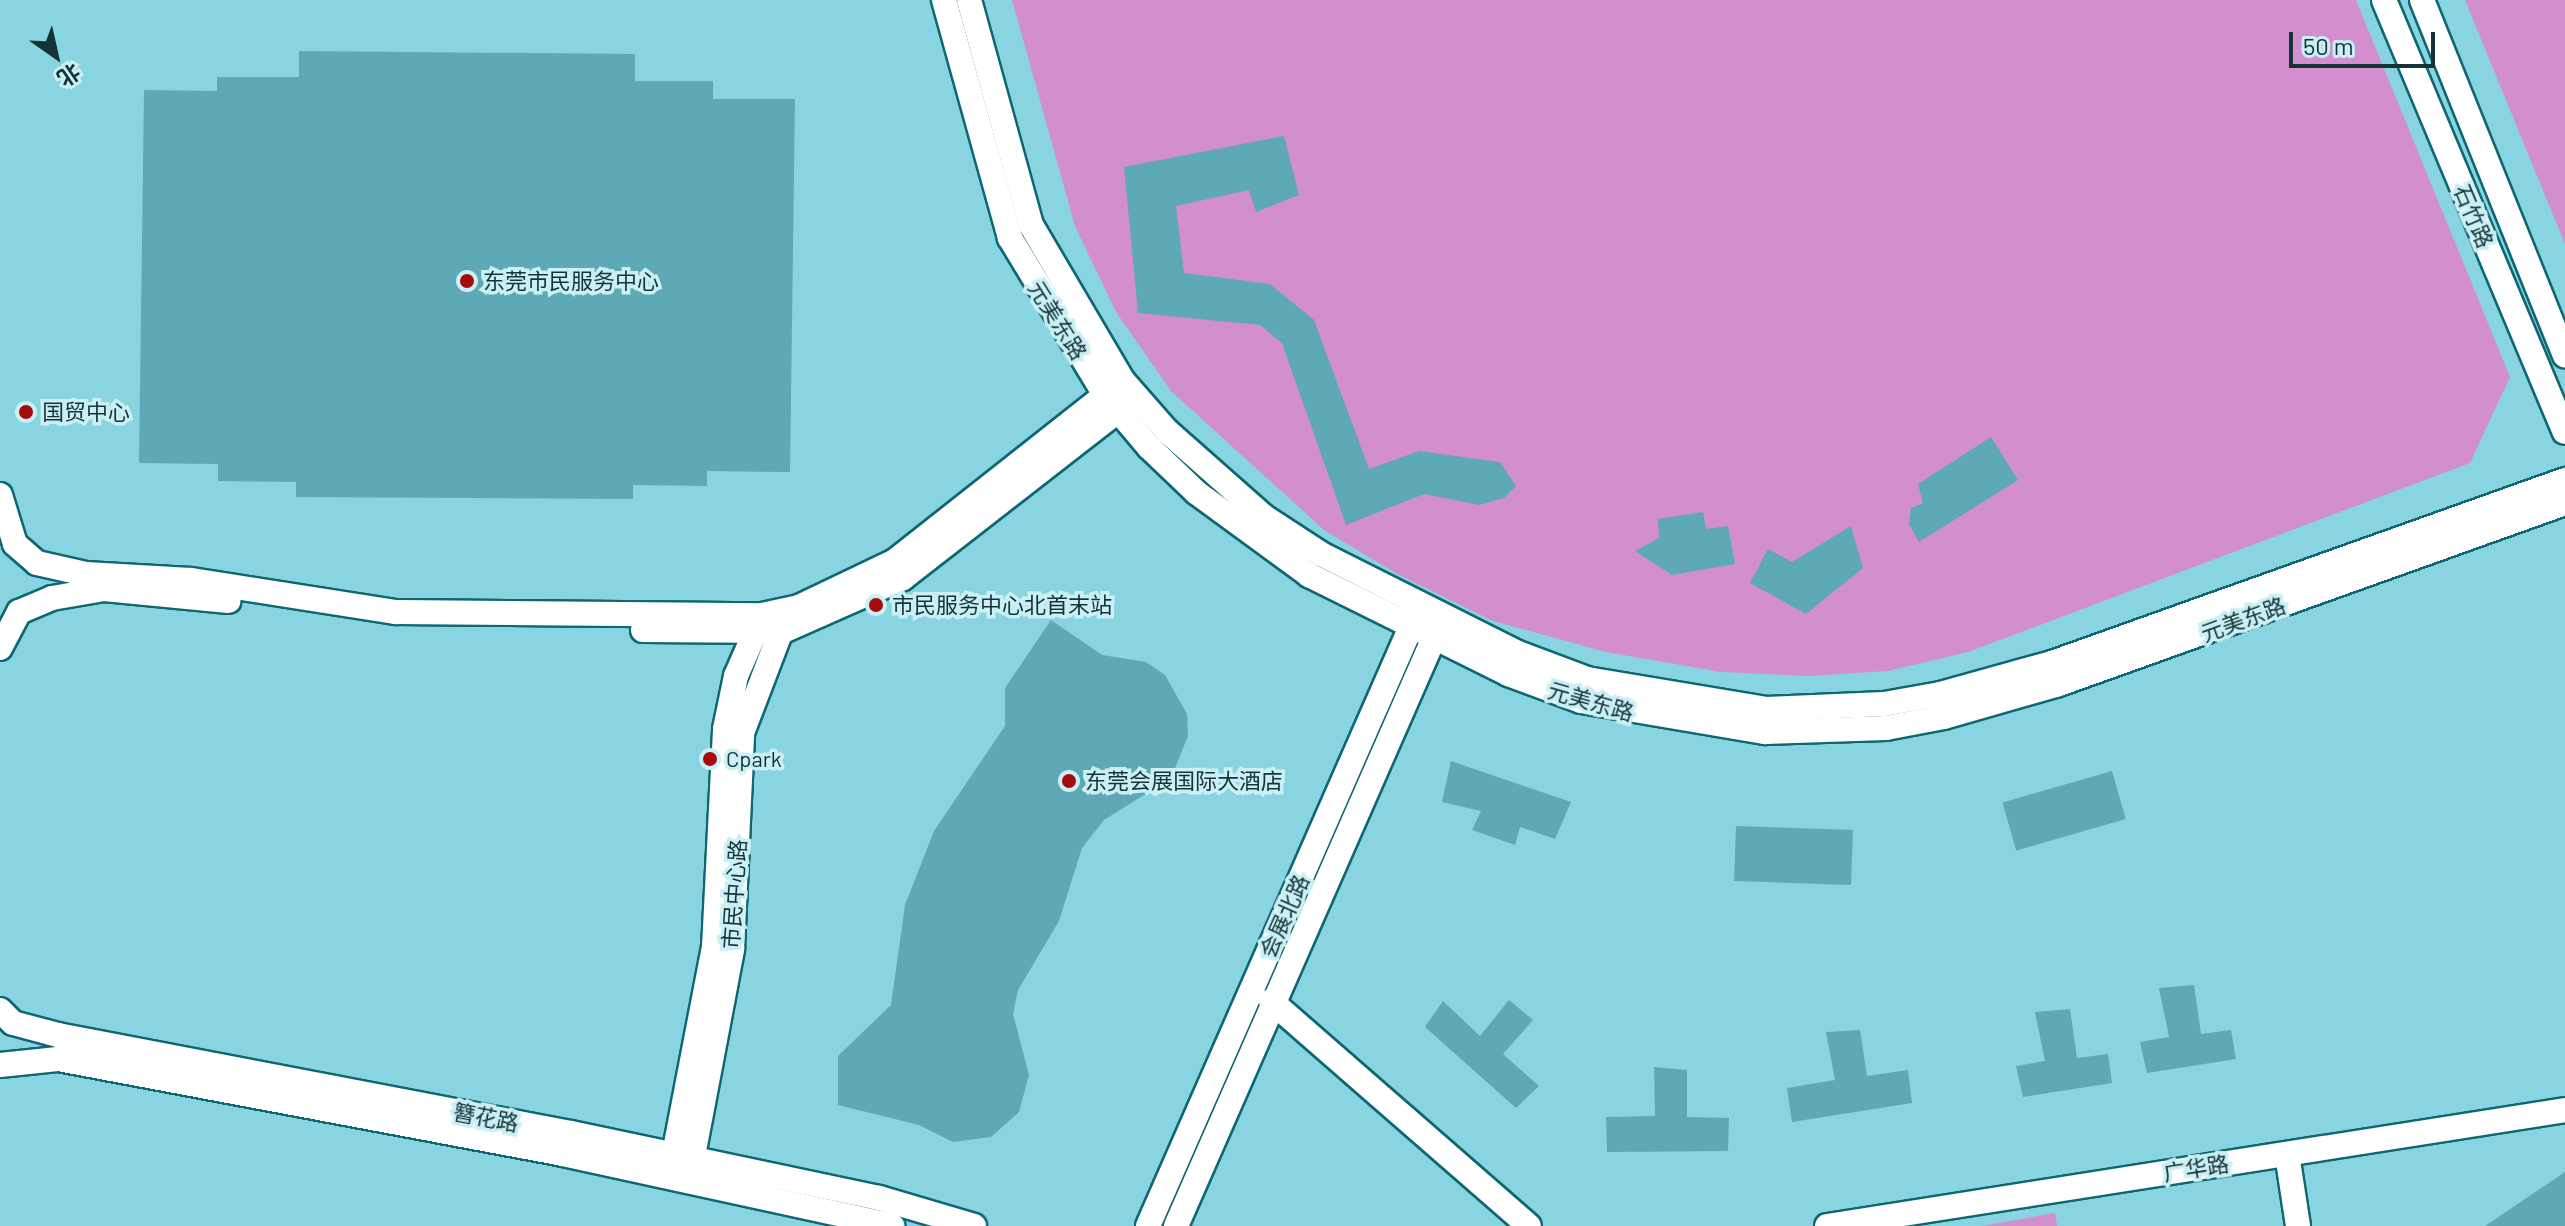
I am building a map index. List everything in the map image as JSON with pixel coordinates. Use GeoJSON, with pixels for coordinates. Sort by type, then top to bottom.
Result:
{"type":"FeatureCollection","features":[{"type":"Feature","properties":{"kind":"street","name":"元美东路"},"geometry":{"type":"LineString","coordinates":[[944,0],[1010,238],[1120,395],[1197,493],[1252,536],[1581,701],[1647,717],[1765,732],[1886,728],[2059,684],[2565,503]]}},
{"type":"Feature","properties":{"kind":"street","name":"元美东路"},"geometry":{"type":"LineString","coordinates":[[969,0],[1031,225],[1120,395]]}},
{"type":"Feature","properties":{"kind":"street","name":"石竹路"},"geometry":{"type":"LineString","coordinates":[[2384,0],[2565,431]]}},
{"type":"Feature","properties":{"kind":"street","name":"石竹路"},"geometry":{"type":"LineString","coordinates":[[2422,0],[2565,355]]}},
{"type":"Feature","properties":{"kind":"street"},"geometry":{"type":"LineString","coordinates":[[0,648],[19,612],[104,589],[394,625],[759,624],[786,621],[903,578],[1120,395]]}},
{"type":"Feature","properties":{"kind":"street","name":"元美东路"},"geometry":{"type":"LineString","coordinates":[[1438,628],[1587,679],[1653,694],[1766,709],[1884,704],[2052,663],[2565,480]]}},
{"type":"Feature","properties":{"kind":"street"},"geometry":{"type":"LineString","coordinates":[[0,495],[15,544],[37,563],[86,574],[191,580],[396,612],[759,624]]}},
{"type":"Feature","properties":{"kind":"street","name":"会展北路"},"geometry":{"type":"LineString","coordinates":[[1148,1226],[1416,617]]}},
{"type":"Feature","properties":{"kind":"street","name":"市民中心路"},"geometry":{"type":"LineString","coordinates":[[681,1168],[732,949],[742,733],[756,681],[786,621]]}},
{"type":"Feature","properties":{"kind":"street","name":"市民中心路"},"geometry":{"type":"LineString","coordinates":[[681,1168],[714,947],[725,729],[736,676],[759,624]]}},
{"type":"Feature","properties":{"kind":"street","name":"会展北路"},"geometry":{"type":"LineString","coordinates":[[1176,1226],[1271,1001],[1438,628]]}},
{"type":"Feature","properties":{"kind":"street"},"geometry":{"type":"LineString","coordinates":[[1271,1001],[1529,1226]]}},
{"type":"Feature","properties":{"kind":"street","name":"簪花路"},"geometry":{"type":"LineString","coordinates":[[0,1010],[13,1023],[58,1035],[681,1168],[974,1226]]}},
{"type":"Feature","properties":{"kind":"street","name":"簪花路"},"geometry":{"type":"LineString","coordinates":[[0,1065],[18,1058],[58,1059],[681,1168],[892,1226]]}},
{"type":"Feature","properties":{"kind":"street","name":"广华路"},"geometry":{"type":"LineString","coordinates":[[1827,1226],[2565,1110]]}},
{"type":"Feature","properties":{"kind":"street"},"geometry":{"type":"LineString","coordinates":[[2287,1154],[2298,1226]]}},
{"type":"Feature","properties":{"kind":"shaded area"},"geometry":{"type":"Polygon","coordinates":[[[1012,0],[2356,0],[2510,377],[2470,463],[1968,652],[1888,671],[1809,676],[1721,672],[1606,652],[1493,621],[1399,575],[1324,530],[1171,391],[1116,312],[1075,226],[1012,0]]]}},
{"type":"Feature","properties":{"kind":"shaded area"},"geometry":{"type":"Polygon","coordinates":[[[2465,0],[2565,0],[2565,244],[2465,0]]]}},
{"type":"Feature","properties":{"kind":"shaded area"},"geometry":{"type":"Polygon","coordinates":[[[2055,1213],[2057,1226],[1982,1226],[2055,1213]]]}},
{"type":"Feature","properties":{"kind":"building","name":"东莞市民服务中心"},"geometry":{"type":"Polygon","coordinates":[[[299,51],[635,54],[635,81],[713,81],[713,99],[795,99],[790,472],[707,471],[707,486],[633,485],[633,499],[296,497],[296,482],[218,481],[218,464],[139,463],[144,90],[217,91],[217,77],[299,77],[299,51]]]}},
{"type":"Feature","properties":{"kind":"building"},"geometry":{"type":"Polygon","coordinates":[[[1284,136],[1299,195],[1256,212],[1249,190],[1176,206],[1184,273],[1270,284],[1314,320],[1369,469],[1419,451],[1500,462],[1516,486],[1504,498],[1479,505],[1424,494],[1346,525],[1282,343],[1260,325],[1138,313],[1124,167],[1284,136]]]}},
{"type":"Feature","properties":{"kind":"building"},"geometry":{"type":"Polygon","coordinates":[[[1991,437],[2018,480],[1919,542],[1909,524],[1911,508],[1923,503],[1918,484],[1991,437]]]}},
{"type":"Feature","properties":{"kind":"building"},"geometry":{"type":"Polygon","coordinates":[[[1703,512],[1706,529],[1728,526],[1735,564],[1672,575],[1635,551],[1659,538],[1658,519],[1703,512]]]}},
{"type":"Feature","properties":{"kind":"building"},"geometry":{"type":"Polygon","coordinates":[[[1851,526],[1863,568],[1806,614],[1750,583],[1768,549],[1792,562],[1851,526]]]}},
{"type":"Feature","properties":{"kind":"building"},"geometry":{"type":"Polygon","coordinates":[[[1051,620],[1102,655],[1146,662],[1165,675],[1187,714],[1188,736],[1171,778],[1104,820],[1082,848],[1059,921],[1018,990],[1013,1014],[1029,1075],[1019,1112],[991,1137],[953,1142],[919,1125],[838,1105],[838,1056],[891,1005],[905,905],[934,831],[1005,726],[1005,688],[1051,620]]]}},
{"type":"Feature","properties":{"kind":"building"},"geometry":{"type":"Polygon","coordinates":[[[1451,761],[1571,802],[1555,839],[1520,827],[1515,845],[1472,830],[1481,811],[1442,802],[1451,761]]]}},
{"type":"Feature","properties":{"kind":"building"},"geometry":{"type":"Polygon","coordinates":[[[2112,771],[2126,819],[2016,850],[2002,802],[2112,771]]]}},
{"type":"Feature","properties":{"kind":"building"},"geometry":{"type":"Polygon","coordinates":[[[1736,826],[1853,830],[1851,885],[1734,881],[1736,826]]]}},
{"type":"Feature","properties":{"kind":"building"},"geometry":{"type":"Polygon","coordinates":[[[2194,985],[2201,1034],[2231,1030],[2236,1059],[2147,1073],[2140,1042],[2169,1037],[2159,988],[2194,985]]]}},
{"type":"Feature","properties":{"kind":"building"},"geometry":{"type":"Polygon","coordinates":[[[1509,1000],[1533,1020],[1503,1054],[1539,1086],[1516,1108],[1425,1027],[1443,1001],[1480,1036],[1509,1000]]]}},
{"type":"Feature","properties":{"kind":"building"},"geometry":{"type":"Polygon","coordinates":[[[2070,1009],[2077,1058],[2108,1054],[2112,1083],[2023,1097],[2016,1066],[2045,1061],[2035,1012],[2070,1009]]]}},
{"type":"Feature","properties":{"kind":"building"},"geometry":{"type":"Polygon","coordinates":[[[1860,1030],[1867,1076],[1908,1070],[1912,1103],[1792,1122],[1787,1088],[1835,1080],[1826,1032],[1860,1030]]]}},
{"type":"Feature","properties":{"kind":"building"},"geometry":{"type":"Polygon","coordinates":[[[1654,1067],[1687,1070],[1687,1117],[1729,1118],[1728,1151],[1607,1152],[1606,1117],[1655,1116],[1654,1067]]]}},
{"type":"Feature","properties":{"kind":"building"},"geometry":{"type":"Polygon","coordinates":[[[2565,1172],[2565,1226],[2485,1226],[2565,1172]]]}},
{"type":"Feature","properties":{"kind":"place","name":"东莞市民服务中心"},"geometry":{"type":"Point","coordinates":[467,281]}},
{"type":"Feature","properties":{"kind":"place","name":"国贸中心"},"geometry":{"type":"Point","coordinates":[26,412]}},
{"type":"Feature","properties":{"kind":"place","name":"市民服务中心北首末站"},"geometry":{"type":"Point","coordinates":[876,605]}},
{"type":"Feature","properties":{"kind":"place","name":"Cpark"},"geometry":{"type":"Point","coordinates":[710,759]}},
{"type":"Feature","properties":{"kind":"place","name":"东莞会展国际大酒店"},"geometry":{"type":"Point","coordinates":[1069,781]}}]}
